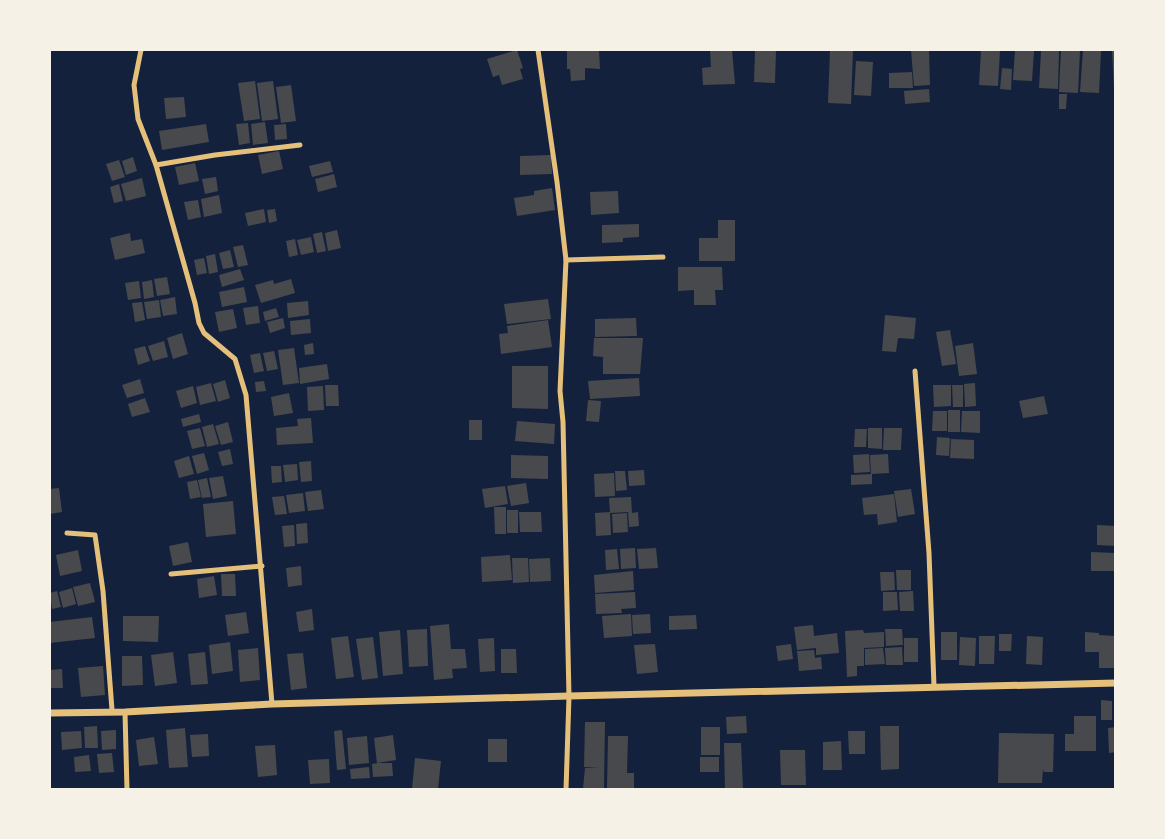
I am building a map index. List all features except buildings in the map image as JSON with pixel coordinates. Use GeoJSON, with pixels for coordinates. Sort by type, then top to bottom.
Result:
{"type":"FeatureCollection","features":[{"type":"Feature","properties":{"kind":"street"},"geometry":{"type":"LineString","coordinates":[[141,50],[134,85],[138,119],[156,165],[199,323],[204,333],[235,359],[246,395],[272,704]]}},
{"type":"Feature","properties":{"kind":"street"},"geometry":{"type":"LineString","coordinates":[[538,50],[566,260],[560,391],[563,422],[569,696],[566,789]]}},
{"type":"Feature","properties":{"kind":"street"},"geometry":{"type":"LineString","coordinates":[[156,165],[215,154],[300,145]]}},
{"type":"Feature","properties":{"kind":"street"},"geometry":{"type":"LineString","coordinates":[[566,260],[663,257]]}},
{"type":"Feature","properties":{"kind":"street"},"geometry":{"type":"LineString","coordinates":[[915,371],[929,553],[934,686]]}},
{"type":"Feature","properties":{"kind":"street"},"geometry":{"type":"LineString","coordinates":[[67,533],[94,535],[103,591],[112,710]]}},
{"type":"Feature","properties":{"kind":"street"},"geometry":{"type":"LineString","coordinates":[[171,574],[262,566]]}},
{"type":"Feature","properties":{"kind":"street"},"geometry":{"type":"LineString","coordinates":[[50,712],[112,710],[125,712],[272,704],[1116,683]]}},
{"type":"Feature","properties":{"kind":"street"},"geometry":{"type":"LineString","coordinates":[[125,712],[127,789]]}}]}
